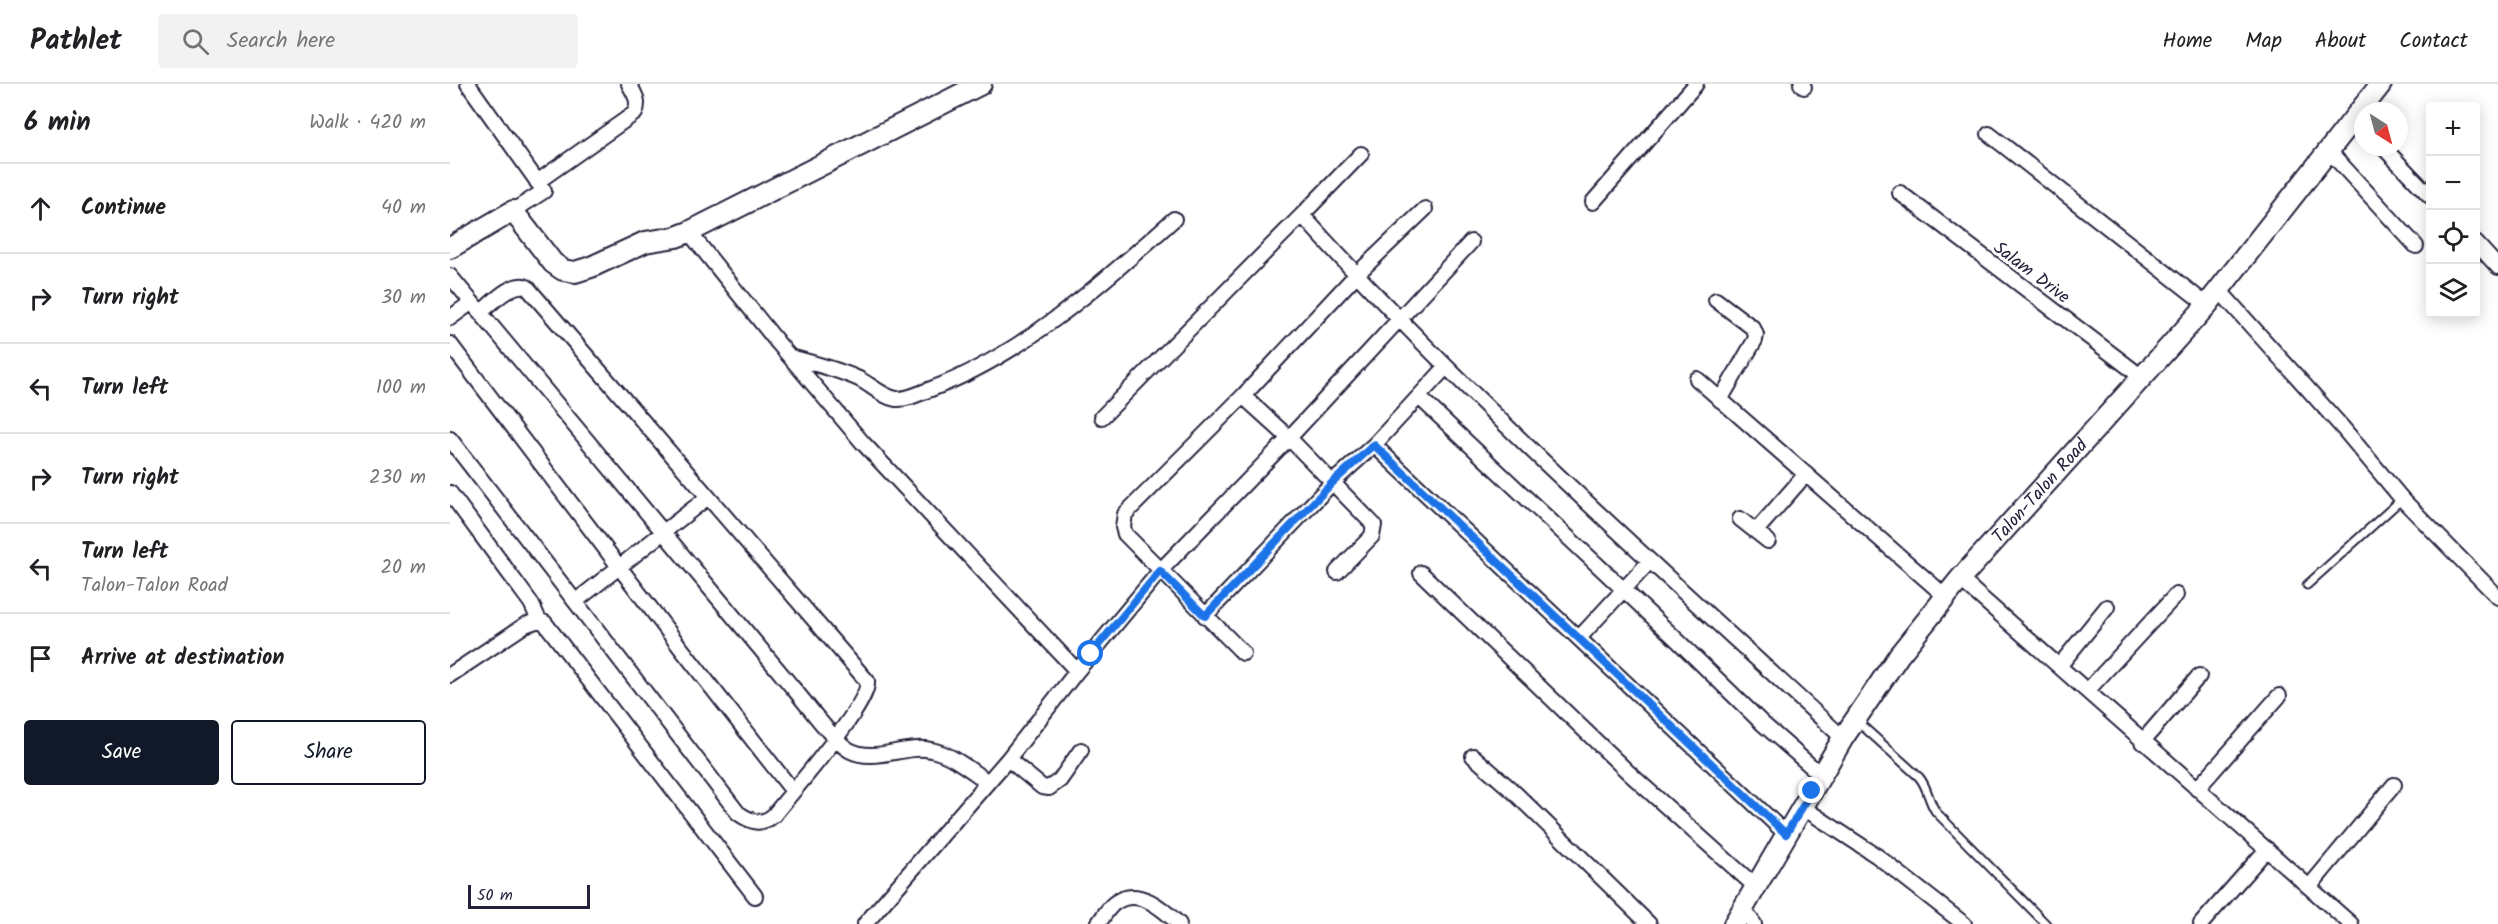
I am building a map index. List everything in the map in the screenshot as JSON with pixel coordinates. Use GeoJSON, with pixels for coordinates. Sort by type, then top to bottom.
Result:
{"type":"FeatureCollection","features":[{"type":"Feature","properties":{"kind":"street"},"geometry":{"type":"LineString","coordinates":[[450,248],[544,191],[468,84]]}},
{"type":"Feature","properties":{"kind":"street"},"geometry":{"type":"LineString","coordinates":[[537,182],[635,113],[638,105],[637,98],[630,84]]}},
{"type":"Feature","properties":{"kind":"street"},"geometry":{"type":"LineString","coordinates":[[513,211],[541,250],[553,262],[563,270],[575,272],[645,242],[676,237],[689,232],[981,84]]}},
{"type":"Feature","properties":{"kind":"street"},"geometry":{"type":"LineString","coordinates":[[1593,202],[1696,84]]}},
{"type":"Feature","properties":{"kind":"street","name":"Talon-Talon Road"},"geometry":{"type":"LineString","coordinates":[[2371,102],[2381,84]]}},
{"type":"Feature","properties":{"kind":"street","name":"Talon-Talon Road"},"geometry":{"type":"LineString","coordinates":[[1744,919],[1756,887],[1786,834],[1843,738],[1899,655],[1945,596],[2143,378],[2213,297],[2330,152],[2354,127]]}},
{"type":"Feature","properties":{"kind":"street"},"geometry":{"type":"LineString","coordinates":[[1989,134],[2213,297],[2342,427],[2402,499],[2498,597]]}},
{"type":"Feature","properties":{"kind":"street"},"geometry":{"type":"LineString","coordinates":[[2330,152],[2416,246]]}},
{"type":"Feature","properties":{"kind":"street"},"geometry":{"type":"LineString","coordinates":[[1102,417],[1361,154]]}},
{"type":"Feature","properties":{"kind":"street"},"geometry":{"type":"LineString","coordinates":[[2392,156],[2426,192]]}},
{"type":"Feature","properties":{"kind":"street","name":"Salam Drive"},"geometry":{"type":"LineString","coordinates":[[1900,193],[2143,378]]}},
{"type":"Feature","properties":{"kind":"street"},"geometry":{"type":"LineString","coordinates":[[1243,653],[1125,534],[1123,527],[1125,514],[1243,396],[1356,275],[1425,208]]}},
{"type":"Feature","properties":{"kind":"street"},"geometry":{"type":"LineString","coordinates":[[1302,215],[1356,275],[1446,367],[1650,561],[1843,738]]}},
{"type":"Feature","properties":{"kind":"street"},"geometry":{"type":"LineString","coordinates":[[790,357],[841,372],[896,399],[909,397],[944,384],[984,363],[1052,321],[1108,278],[1174,219]]}},
{"type":"Feature","properties":{"kind":"street"},"geometry":{"type":"LineString","coordinates":[[689,232],[790,357],[863,442],[1077,670]]}},
{"type":"Feature","properties":{"kind":"street"},"geometry":{"type":"LineString","coordinates":[[865,924],[1008,759],[1077,670],[1160,571],[1400,321],[1471,242]]}},
{"type":"Feature","properties":{"kind":"street"},"geometry":{"type":"LineString","coordinates":[[2480,248],[2498,267]]}},
{"type":"Feature","properties":{"kind":"street"},"geometry":{"type":"LineString","coordinates":[[450,276],[836,738],[847,748],[872,756],[914,749],[944,754],[988,782]]}},
{"type":"Feature","properties":{"kind":"street"},"geometry":{"type":"LineString","coordinates":[[450,318],[476,308],[518,285],[527,287],[867,681],[866,693],[836,738],[768,820],[751,821],[738,813],[450,438]]}},
{"type":"Feature","properties":{"kind":"street"},"geometry":{"type":"LineString","coordinates":[[1716,300],[1753,328],[1756,335],[1720,400]]}},
{"type":"Feature","properties":{"kind":"street"},"geometry":{"type":"LineString","coordinates":[[450,345],[792,790]]}},
{"type":"Feature","properties":{"kind":"street"},"geometry":{"type":"LineString","coordinates":[[1205,616],[1332,483],[1374,445],[1446,367]]}},
{"type":"Feature","properties":{"kind":"street"},"geometry":{"type":"LineString","coordinates":[[1697,378],[1945,596]]}},
{"type":"Feature","properties":{"kind":"street"},"geometry":{"type":"LineString","coordinates":[[1243,396],[1289,438],[1374,525],[1372,536],[1337,572]]}},
{"type":"Feature","properties":{"kind":"street"},"geometry":{"type":"LineString","coordinates":[[1419,397],[1763,724],[1821,775]]}},
{"type":"Feature","properties":{"kind":"street"},"geometry":{"type":"LineString","coordinates":[[1374,445],[1786,834]]}},
{"type":"Feature","properties":{"kind":"street"},"geometry":{"type":"LineString","coordinates":[[1756,531],[1806,474]]}},
{"type":"Feature","properties":{"kind":"street"},"geometry":{"type":"LineString","coordinates":[[450,493],[531,603],[539,620],[545,623],[755,896]]}},
{"type":"Feature","properties":{"kind":"street"},"geometry":{"type":"LineString","coordinates":[[576,601],[708,497]]}},
{"type":"Feature","properties":{"kind":"street"},"geometry":{"type":"LineString","coordinates":[[1740,519],[1768,541]]}},
{"type":"Feature","properties":{"kind":"street"},"geometry":{"type":"LineString","coordinates":[[1579,638],[1650,561]]}},
{"type":"Feature","properties":{"kind":"street"},"geometry":{"type":"LineString","coordinates":[[1421,573],[1629,773],[1756,887]]}},
{"type":"Feature","properties":{"kind":"street"},"geometry":{"type":"LineString","coordinates":[[1960,579],[2060,665],[2142,742],[2351,924]]}},
{"type":"Feature","properties":{"kind":"street"},"geometry":{"type":"LineString","coordinates":[[2087,691],[2176,595]]}},
{"type":"Feature","properties":{"kind":"street"},"geometry":{"type":"LineString","coordinates":[[2060,665],[2107,607]]}},
{"type":"Feature","properties":{"kind":"street"},"geometry":{"type":"LineString","coordinates":[[450,675],[525,625],[539,620]]}},
{"type":"Feature","properties":{"kind":"street"},"geometry":{"type":"LineString","coordinates":[[2142,742],[2199,676]]}},
{"type":"Feature","properties":{"kind":"street"},"geometry":{"type":"LineString","coordinates":[[2197,789],[2279,696]]}},
{"type":"Feature","properties":{"kind":"street"},"geometry":{"type":"LineString","coordinates":[[1008,759],[1042,787],[1048,789],[1060,780],[1081,750]]}},
{"type":"Feature","properties":{"kind":"street"},"geometry":{"type":"LineString","coordinates":[[1473,756],[1515,793],[1649,924]]}},
{"type":"Feature","properties":{"kind":"street"},"geometry":{"type":"LineString","coordinates":[[2310,886],[2394,785]]}},
{"type":"Feature","properties":{"kind":"street"},"geometry":{"type":"LineString","coordinates":[[1802,807],[1877,856],[1964,924]]}},
{"type":"Feature","properties":{"kind":"street"},"geometry":{"type":"LineString","coordinates":[[2201,924],[2267,849]]}},
{"type":"Feature","properties":{"kind":"street"},"geometry":{"type":"LineString","coordinates":[[1098,924],[1115,903],[1134,897],[1157,906],[1179,924]]}},
{"type":"Feature","properties":{"kind":"lane"},"geometry":{"type":"LineString","coordinates":[[2307,585],[2402,499]]}},
{"type":"Feature","properties":{"kind":"lane"},"geometry":{"type":"LineString","coordinates":[[1855,720],[1868,729],[1924,782],[1929,800],[1936,812],[2046,924]]}},
{"type":"Feature","properties":{"kind":"route"},"geometry":{"type":"LineString","coordinates":[[1091,654],[1160,571],[1205,616],[1332,483],[1374,445],[1786,834],[1812,791]]}}]}
